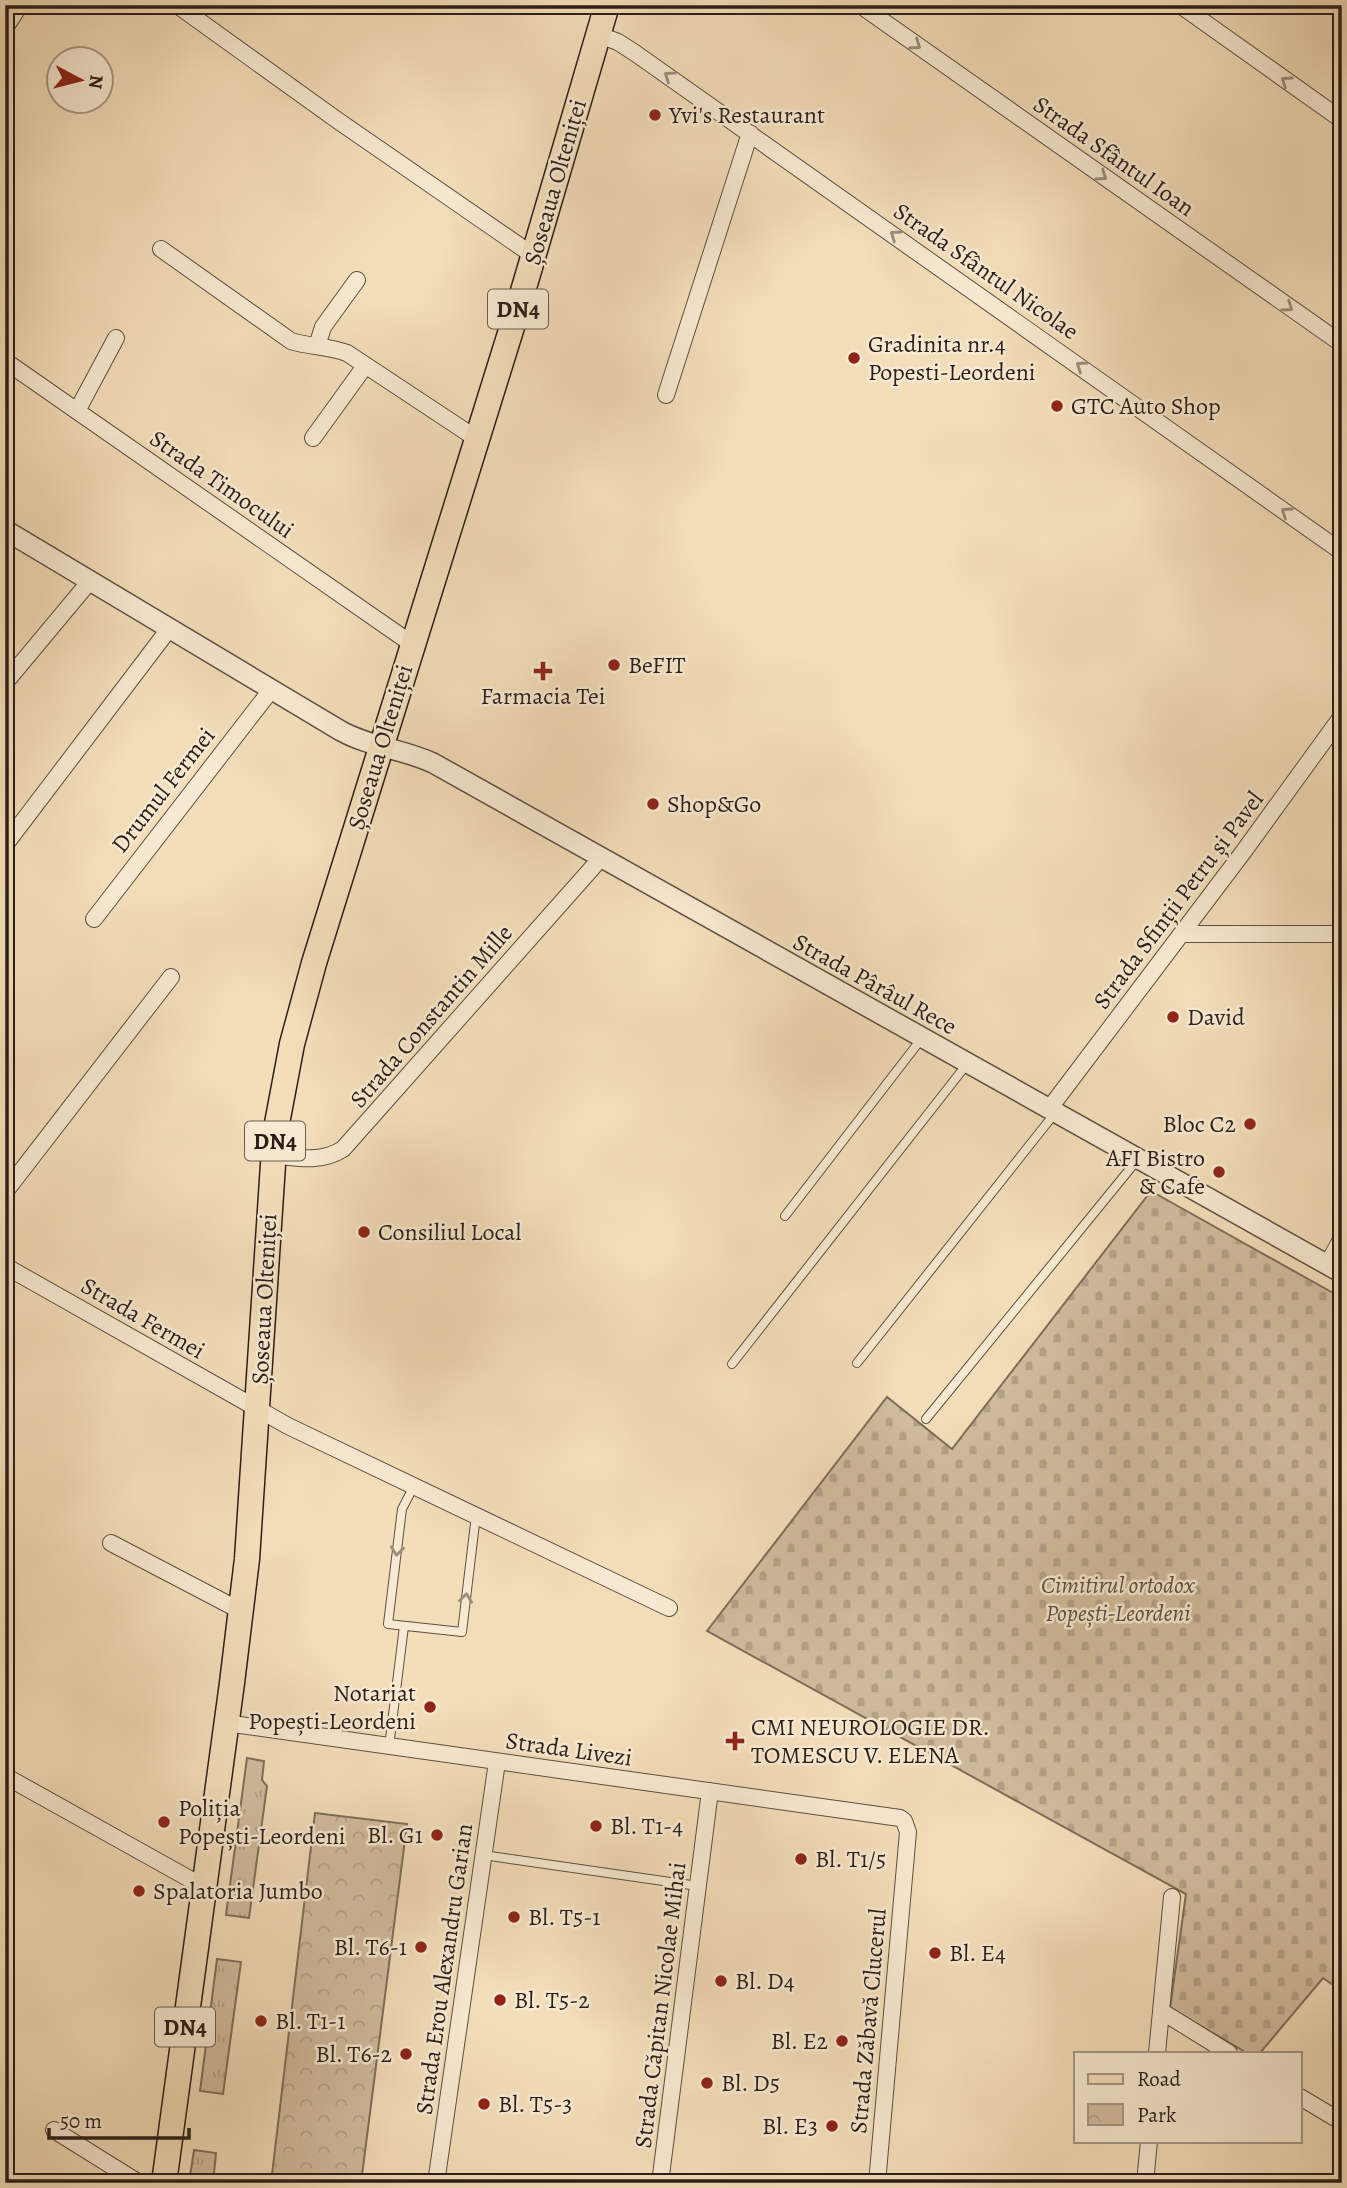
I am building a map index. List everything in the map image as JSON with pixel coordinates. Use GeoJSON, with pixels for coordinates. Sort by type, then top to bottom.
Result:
{"type":"FeatureCollection","features":[{"type":"Feature","properties":{"kind":"main road","name":"Șoseaua Olteniței"},"geometry":{"type":"LineString","coordinates":[[164,2183],[241,1611],[258,1409],[273,1155],[285,1072],[298,1017],[534,256],[607,5]]}},
{"type":"Feature","properties":{"kind":"street"},"geometry":{"type":"LineString","coordinates":[[5,28],[20,5]]}},
{"type":"Feature","properties":{"kind":"street"},"geometry":{"type":"LineString","coordinates":[[177,5],[534,256]]}},
{"type":"Feature","properties":{"kind":"street","name":"Strada Sfântul Ioan"},"geometry":{"type":"LineString","coordinates":[[860,5],[1342,344]]}},
{"type":"Feature","properties":{"kind":"street"},"geometry":{"type":"LineString","coordinates":[[1180,5],[1342,120]]}},
{"type":"Feature","properties":{"kind":"street","name":"Strada Sfântul Nicolae"},"geometry":{"type":"LineString","coordinates":[[599,35],[626,47],[750,133],[1342,552]]}},
{"type":"Feature","properties":{"kind":"street"},"geometry":{"type":"LineString","coordinates":[[666,395],[750,133]]}},
{"type":"Feature","properties":{"kind":"street"},"geometry":{"type":"LineString","coordinates":[[162,249],[291,341],[333,347],[477,439]]}},
{"type":"Feature","properties":{"kind":"street"},"geometry":{"type":"LineString","coordinates":[[317,346],[323,327],[357,280]]}},
{"type":"Feature","properties":{"kind":"street"},"geometry":{"type":"LineString","coordinates":[[77,411],[116,338]]}},
{"type":"Feature","properties":{"kind":"street","name":"Strada Timocului"},"geometry":{"type":"LineString","coordinates":[[5,361],[412,644]]}},
{"type":"Feature","properties":{"kind":"street"},"geometry":{"type":"LineString","coordinates":[[313,438],[365,366]]}},
{"type":"Feature","properties":{"kind":"street"},"geometry":{"type":"LineString","coordinates":[[5,530],[354,738],[380,746]]}},
{"type":"Feature","properties":{"kind":"street"},"geometry":{"type":"LineString","coordinates":[[5,683],[90,581]]}},
{"type":"Feature","properties":{"kind":"street"},"geometry":{"type":"LineString","coordinates":[[5,845],[169,629]]}},
{"type":"Feature","properties":{"kind":"street","name":"Drumul Fermei"},"geometry":{"type":"LineString","coordinates":[[94,919],[271,690]]}},
{"type":"Feature","properties":{"kind":"street","name":"Strada Sfinții Petru și Pavel"},"geometry":{"type":"LineString","coordinates":[[1052,1111],[1342,716]]}},
{"type":"Feature","properties":{"kind":"street","name":"Strada Pârâul Rece"},"geometry":{"type":"LineString","coordinates":[[380,746],[409,753],[433,763],[1334,1269]]}},
{"type":"Feature","properties":{"kind":"street","name":"Strada Constantin Mille"},"geometry":{"type":"LineString","coordinates":[[273,1155],[314,1159],[329,1157],[343,1149],[601,858]]}},
{"type":"Feature","properties":{"kind":"street"},"geometry":{"type":"LineString","coordinates":[[1182,934],[1342,934]]}},
{"type":"Feature","properties":{"kind":"street"},"geometry":{"type":"LineString","coordinates":[[5,1192],[171,977]]}},
{"type":"Feature","properties":{"kind":"street"},"geometry":{"type":"LineString","coordinates":[[1334,1269],[1342,1238]]}},
{"type":"Feature","properties":{"kind":"street","name":"Strada Fermei"},"geometry":{"type":"LineString","coordinates":[[5,1266],[258,1409],[669,1608]]}},
{"type":"Feature","properties":{"kind":"street"},"geometry":{"type":"LineString","coordinates":[[111,1543],[241,1611]]}},
{"type":"Feature","properties":{"kind":"street","name":"Strada Livezi"},"geometry":{"type":"LineString","coordinates":[[226,1723],[895,1816],[904,1821]]}},
{"type":"Feature","properties":{"kind":"street","name":"Strada Erou Alexandru Garian"},"geometry":{"type":"LineString","coordinates":[[436,2183],[497,1762]]}},
{"type":"Feature","properties":{"kind":"street"},"geometry":{"type":"LineString","coordinates":[[5,1776],[204,1888]]}},
{"type":"Feature","properties":{"kind":"street","name":"Strada Căpitan Nicolae Mihai"},"geometry":{"type":"LineString","coordinates":[[660,2183],[710,1791]]}},
{"type":"Feature","properties":{"kind":"street","name":"Strada Zăbavă Clucerul"},"geometry":{"type":"LineString","coordinates":[[877,2183],[908,1832],[904,1821]]}},
{"type":"Feature","properties":{"kind":"street"},"geometry":{"type":"LineString","coordinates":[[1157,2052],[1172,1898]]}},
{"type":"Feature","properties":{"kind":"street"},"geometry":{"type":"LineString","coordinates":[[1161,2011],[1227,2052]]}},
{"type":"Feature","properties":{"kind":"street"},"geometry":{"type":"LineString","coordinates":[[1302,2098],[1342,2122]]}},
{"type":"Feature","properties":{"kind":"street"},"geometry":{"type":"LineString","coordinates":[[54,2130],[139,2183]]}},
{"type":"Feature","properties":{"kind":"street"},"geometry":{"type":"LineString","coordinates":[[1145,2183],[1149,2142]]}},
{"type":"Feature","properties":{"kind":"lane"},"geometry":{"type":"LineString","coordinates":[[785,1216],[922,1038]]}},
{"type":"Feature","properties":{"kind":"lane"},"geometry":{"type":"LineString","coordinates":[[732,1364],[967,1064]]}},
{"type":"Feature","properties":{"kind":"lane"},"geometry":{"type":"LineString","coordinates":[[857,1363],[1052,1111]]}},
{"type":"Feature","properties":{"kind":"lane"},"geometry":{"type":"LineString","coordinates":[[926,1419],[1138,1160]]}},
{"type":"Feature","properties":{"kind":"lane"},"geometry":{"type":"LineString","coordinates":[[414,1486],[402,1509],[388,1624],[462,1632],[476,1515]]}},
{"type":"Feature","properties":{"kind":"lane"},"geometry":{"type":"LineString","coordinates":[[389,1746],[404,1626]]}},
{"type":"Feature","properties":{"kind":"lane"},"geometry":{"type":"LineString","coordinates":[[483,1855],[698,1886]]}},
{"type":"Feature","properties":{"kind":"green space","name":"Cimitirul ortodox Popești-Leordeni"},"geometry":{"type":"Polygon","coordinates":[[[1151,1191],[1342,1298],[1342,1991],[1323,1978],[1261,2052],[1245,2052],[1170,2008],[1186,1894],[707,1631],[887,1397],[952,1449],[1151,1191]]]}},
{"type":"Feature","properties":{"kind":"green space"},"geometry":{"type":"Polygon","coordinates":[[[247,1758],[264,1761],[262,1780],[267,1786],[249,1918],[226,1915],[247,1758]]]}},
{"type":"Feature","properties":{"kind":"green space"},"geometry":{"type":"Polygon","coordinates":[[[315,1813],[407,1824],[361,2183],[271,2183],[315,1813]]]}},
{"type":"Feature","properties":{"kind":"green space"},"geometry":{"type":"Polygon","coordinates":[[[217,1959],[241,1962],[223,2094],[200,2091],[217,1959]]]}},
{"type":"Feature","properties":{"kind":"green space"},"geometry":{"type":"Polygon","coordinates":[[[194,2150],[216,2153],[213,2183],[189,2183],[194,2150]]]}},
{"type":"Feature","properties":{"kind":"place","name":"Yvi's Restaurant"},"geometry":{"type":"Point","coordinates":[655,115]}},
{"type":"Feature","properties":{"kind":"place","name":"Gradinita nr.4 Popesti-Leordeni"},"geometry":{"type":"Point","coordinates":[854,358]}},
{"type":"Feature","properties":{"kind":"place","name":"GTC Auto Shop"},"geometry":{"type":"Point","coordinates":[1057,406]}},
{"type":"Feature","properties":{"kind":"place","name":"BeFIT"},"geometry":{"type":"Point","coordinates":[614,665]}},
{"type":"Feature","properties":{"kind":"place","name":"Farmacia Tei"},"geometry":{"type":"Point","coordinates":[543,671]}},
{"type":"Feature","properties":{"kind":"place","name":"Shop&Go"},"geometry":{"type":"Point","coordinates":[653,804]}},
{"type":"Feature","properties":{"kind":"place","name":"David"},"geometry":{"type":"Point","coordinates":[1173,1017]}},
{"type":"Feature","properties":{"kind":"place","name":"Bloc C2"},"geometry":{"type":"Point","coordinates":[1250,1124]}},
{"type":"Feature","properties":{"kind":"place","name":"AFI Bistro & Cafe"},"geometry":{"type":"Point","coordinates":[1219,1172]}},
{"type":"Feature","properties":{"kind":"place","name":"Consiliul Local"},"geometry":{"type":"Point","coordinates":[364,1232]}},
{"type":"Feature","properties":{"kind":"place","name":"Notariat Popești-Leordeni"},"geometry":{"type":"Point","coordinates":[430,1707]}},
{"type":"Feature","properties":{"kind":"place","name":"CMI NEUROLOGIE DR. TOMESCU V. ELENA"},"geometry":{"type":"Point","coordinates":[735,1741]}},
{"type":"Feature","properties":{"kind":"place","name":"Poliția Popești-Leordeni"},"geometry":{"type":"Point","coordinates":[164,1822]}},
{"type":"Feature","properties":{"kind":"place","name":"Bl. T1-4"},"geometry":{"type":"Point","coordinates":[596,1826]}},
{"type":"Feature","properties":{"kind":"place","name":"Bl. G1"},"geometry":{"type":"Point","coordinates":[437,1835]}},
{"type":"Feature","properties":{"kind":"place","name":"Bl. T1/5"},"geometry":{"type":"Point","coordinates":[801,1859]}},
{"type":"Feature","properties":{"kind":"place","name":"Spalatoria Jumbo"},"geometry":{"type":"Point","coordinates":[139,1891]}},
{"type":"Feature","properties":{"kind":"place","name":"Bl. T5-1"},"geometry":{"type":"Point","coordinates":[514,1917]}},
{"type":"Feature","properties":{"kind":"place","name":"Bl. T6-1"},"geometry":{"type":"Point","coordinates":[421,1947]}},
{"type":"Feature","properties":{"kind":"place","name":"Bl. E4"},"geometry":{"type":"Point","coordinates":[935,1953]}},
{"type":"Feature","properties":{"kind":"place","name":"Bl. D4"},"geometry":{"type":"Point","coordinates":[721,1981]}},
{"type":"Feature","properties":{"kind":"place","name":"Bl. T5-2"},"geometry":{"type":"Point","coordinates":[500,2000]}},
{"type":"Feature","properties":{"kind":"place","name":"Bl. T1-1"},"geometry":{"type":"Point","coordinates":[261,2021]}},
{"type":"Feature","properties":{"kind":"place","name":"Bl. E2"},"geometry":{"type":"Point","coordinates":[842,2041]}},
{"type":"Feature","properties":{"kind":"place","name":"Bl. T6-2"},"geometry":{"type":"Point","coordinates":[406,2054]}},
{"type":"Feature","properties":{"kind":"place","name":"Bl. D5"},"geometry":{"type":"Point","coordinates":[707,2083]}},
{"type":"Feature","properties":{"kind":"place","name":"Bl. T5-3"},"geometry":{"type":"Point","coordinates":[484,2104]}},
{"type":"Feature","properties":{"kind":"place","name":"Bl. E3"},"geometry":{"type":"Point","coordinates":[832,2126]}}]}
